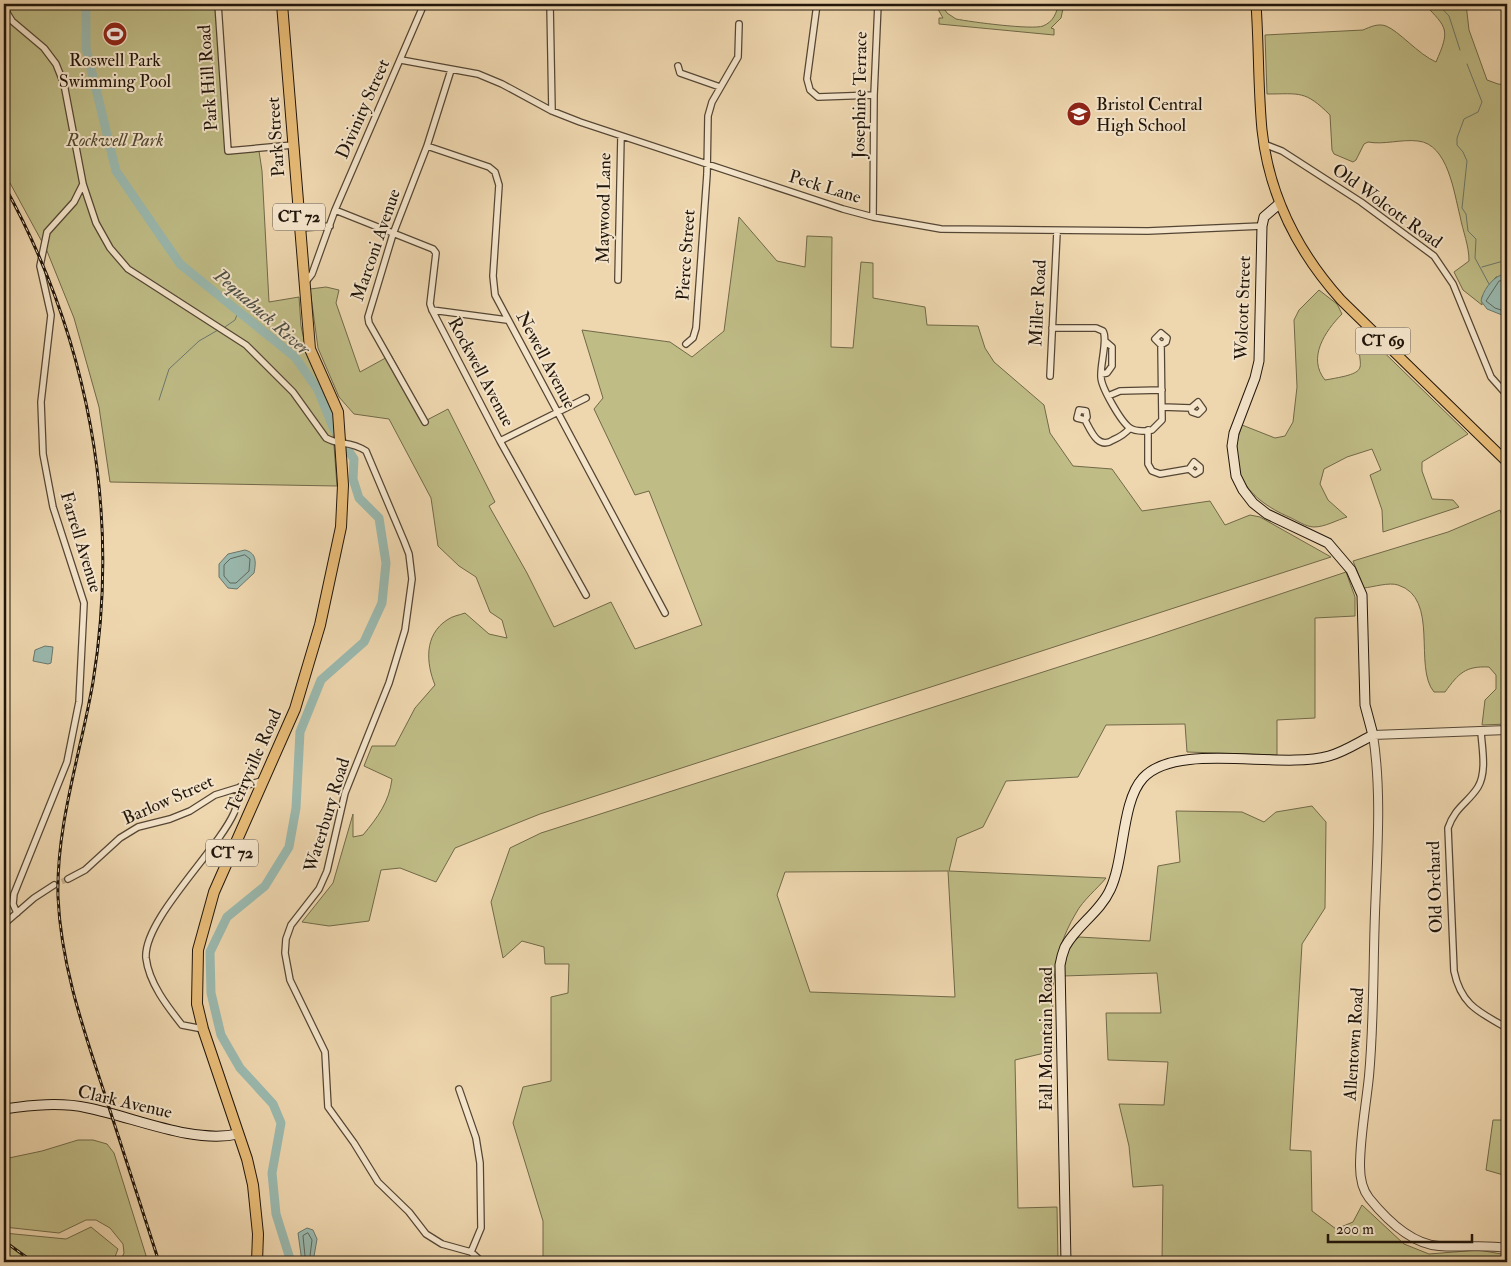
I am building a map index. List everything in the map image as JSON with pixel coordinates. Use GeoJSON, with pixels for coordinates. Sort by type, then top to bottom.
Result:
{"type":"FeatureCollection","features":[{"type":"Feature","properties":{"kind":"highway","name":"Park Street"},"geometry":{"type":"LineString","coordinates":[[282,4],[310,349],[338,412],[339,444]]}},
{"type":"Feature","properties":{"kind":"highway","name":"Terryville Road"},"geometry":{"type":"LineString","coordinates":[[257,1262],[256,1201],[247,1159],[203,1029],[197,1004],[196,975],[201,932],[214,892],[295,709],[320,626],[341,527],[343,485],[339,444]]}},
{"type":"Feature","properties":{"kind":"main road","name":"CT 69"},"geometry":{"type":"LineString","coordinates":[[1256,4],[1264,144],[1279,204],[1304,253],[1335,293],[1507,462]]}},
{"type":"Feature","properties":{"kind":"main road"},"geometry":{"type":"LineString","coordinates":[[1262,226],[1264,217],[1279,204]]}},
{"type":"Feature","properties":{"kind":"main road","name":"Wolcott Street"},"geometry":{"type":"LineString","coordinates":[[1262,226],[1259,361],[1252,386],[1234,433],[1233,460],[1243,490],[1254,503],[1266,514],[1328,543],[1351,570],[1362,595],[1365,705],[1374,735]]}},
{"type":"Feature","properties":{"kind":"main road","name":"Fall Mountain Road"},"geometry":{"type":"LineString","coordinates":[[1066,1262],[1060,965],[1065,946],[1110,892],[1117,874],[1131,800],[1143,778],[1162,765],[1187,759],[1296,760],[1329,756],[1374,735]]}},
{"type":"Feature","properties":{"kind":"main road","name":"Clark Avenue"},"geometry":{"type":"LineString","coordinates":[[4,1109],[56,1104],[86,1107],[189,1133],[221,1137],[238,1134]]}},
{"type":"Feature","properties":{"kind":"street","name":"Park Hill Road"},"geometry":{"type":"LineString","coordinates":[[218,4],[228,151],[293,145]]}},
{"type":"Feature","properties":{"kind":"street","name":"Divinity Street"},"geometry":{"type":"LineString","coordinates":[[304,284],[312,274],[335,210],[424,4]]}},
{"type":"Feature","properties":{"kind":"street"},"geometry":{"type":"LineString","coordinates":[[550,4],[552,111]]}},
{"type":"Feature","properties":{"kind":"street"},"geometry":{"type":"LineString","coordinates":[[817,4],[807,80],[810,90],[818,97],[874,95]]}},
{"type":"Feature","properties":{"kind":"street","name":"Josephine Terrace"},"geometry":{"type":"LineString","coordinates":[[874,217],[874,95],[878,4]]}},
{"type":"Feature","properties":{"kind":"street"},"geometry":{"type":"LineString","coordinates":[[4,8],[12,20],[44,48],[56,64],[64,84],[82,184],[96,222],[110,248],[128,269],[246,346],[293,392],[326,438],[339,444]]}},
{"type":"Feature","properties":{"kind":"street","name":"Pierce Street"},"geometry":{"type":"LineString","coordinates":[[686,344],[693,338],[696,328],[708,165],[708,116],[712,102],[738,56],[739,24]]}},
{"type":"Feature","properties":{"kind":"street","name":"Peck Lane"},"geometry":{"type":"LineString","coordinates":[[401,60],[478,74],[502,84],[552,111],[621,136],[874,217],[941,229],[1057,232],[1151,231],[1262,226]]}},
{"type":"Feature","properties":{"kind":"street"},"geometry":{"type":"LineString","coordinates":[[678,66],[680,73],[720,87]]}},
{"type":"Feature","properties":{"kind":"street","name":"Marconi Avenue"},"geometry":{"type":"LineString","coordinates":[[425,422],[369,323],[369,310],[393,234],[427,146],[451,70]]}},
{"type":"Feature","properties":{"kind":"street","name":"Maywood Lane"},"geometry":{"type":"LineString","coordinates":[[618,280],[621,136]]}},
{"type":"Feature","properties":{"kind":"street","name":"Old Wolcott Road"},"geometry":{"type":"LineString","coordinates":[[1264,144],[1282,152],[1361,202],[1434,256],[1453,284],[1491,377],[1507,395]]}},
{"type":"Feature","properties":{"kind":"street","name":"Newell Avenue"},"geometry":{"type":"LineString","coordinates":[[427,146],[488,167],[496,172],[498,178],[497,230],[493,276],[495,295],[665,613]]}},
{"type":"Feature","properties":{"kind":"street","name":"Farrell Avenue"},"geometry":{"type":"LineString","coordinates":[[17,913],[13,904],[14,894],[67,762],[79,702],[84,603],[54,507],[43,454],[41,402],[51,315],[40,266],[46,232],[74,202],[82,184]]}},
{"type":"Feature","properties":{"kind":"street","name":"Rockwell Avenue"},"geometry":{"type":"LineString","coordinates":[[335,210],[433,249],[436,253],[430,304],[432,310],[500,441],[586,595]]}},
{"type":"Feature","properties":{"kind":"street"},"geometry":{"type":"LineString","coordinates":[[300,228],[330,226]]}},
{"type":"Feature","properties":{"kind":"street","name":"Miller Road"},"geometry":{"type":"LineString","coordinates":[[1050,376],[1057,232]]}},
{"type":"Feature","properties":{"kind":"street"},"geometry":{"type":"LineString","coordinates":[[432,310],[507,320]]}},
{"type":"Feature","properties":{"kind":"street"},"geometry":{"type":"LineString","coordinates":[[1052,328],[1099,328],[1105,333],[1101,381],[1108,396],[1130,428]]}},
{"type":"Feature","properties":{"kind":"street"},"geometry":{"type":"LineString","coordinates":[[1101,374],[1107,373],[1112,366],[1112,347],[1105,341]]}},
{"type":"Feature","properties":{"kind":"street"},"geometry":{"type":"LineString","coordinates":[[1085,420],[1097,440],[1103,444],[1110,442],[1130,428],[1148,430],[1160,424],[1162,418],[1161,345]]}},
{"type":"Feature","properties":{"kind":"street"},"geometry":{"type":"LineString","coordinates":[[1108,396],[1120,391],[1162,390]]}},
{"type":"Feature","properties":{"kind":"street"},"geometry":{"type":"LineString","coordinates":[[500,441],[586,398]]}},
{"type":"Feature","properties":{"kind":"street"},"geometry":{"type":"LineString","coordinates":[[1162,407],[1191,408]]}},
{"type":"Feature","properties":{"kind":"street"},"geometry":{"type":"LineString","coordinates":[[1148,430],[1148,464],[1152,471],[1160,474],[1189,469]]}},
{"type":"Feature","properties":{"kind":"street","name":"Waterbury Road"},"geometry":{"type":"LineString","coordinates":[[339,444],[352,443],[366,451],[408,554],[412,579],[409,611],[389,683],[345,793],[327,871],[319,890],[291,925],[286,939],[285,953],[290,980],[325,1052],[328,1107],[354,1143],[378,1182],[409,1212],[426,1234],[442,1244],[471,1252],[482,1262]]}},
{"type":"Feature","properties":{"kind":"street"},"geometry":{"type":"LineString","coordinates":[[1374,735],[1507,730]]}},
{"type":"Feature","properties":{"kind":"street","name":"Old Orchard"},"geometry":{"type":"LineString","coordinates":[[1481,732],[1482,777],[1478,787],[1456,810],[1448,828],[1454,971],[1458,988],[1464,998],[1474,1008],[1507,1028]]}},
{"type":"Feature","properties":{"kind":"street","name":"Allentown Road"},"geometry":{"type":"LineString","coordinates":[[1374,735],[1378,766],[1377,866],[1371,1030],[1361,1139],[1361,1182],[1368,1196],[1386,1216],[1421,1242],[1440,1246],[1481,1244],[1507,1248]]}},
{"type":"Feature","properties":{"kind":"street","name":"Barlow Street"},"geometry":{"type":"LineString","coordinates":[[68,879],[85,870],[133,829],[170,819],[190,811],[215,795],[264,780]]}},
{"type":"Feature","properties":{"kind":"street"},"geometry":{"type":"LineString","coordinates":[[203,1029],[182,1025],[151,978],[146,957],[148,944],[159,920],[222,834],[235,812],[240,787]]}},
{"type":"Feature","properties":{"kind":"street"},"geometry":{"type":"LineString","coordinates":[[4,924],[38,895],[54,885]]}},
{"type":"Feature","properties":{"kind":"street"},"geometry":{"type":"LineString","coordinates":[[459,1089],[476,1138],[480,1163],[480,1228],[471,1252]]}},
{"type":"Feature","properties":{"kind":"green space","name":"Rockwell Park"},"geometry":{"type":"Polygon","coordinates":[[[4,4],[215,4],[228,154],[259,151],[262,171],[269,302],[299,297],[301,326],[307,354],[328,401],[332,419],[337,486],[110,482],[99,407],[74,318],[47,251],[4,172],[4,4]]]}},
{"type":"Feature","properties":{"kind":"green space"},"geometry":{"type":"Polygon","coordinates":[[[935,4],[941,4],[947,13],[956,19],[987,24],[1037,27],[1049,22],[1057,11],[1058,4],[1064,4],[1061,18],[1051,28],[1054,29],[1054,35],[939,24],[939,18],[943,18],[935,4]]]}},
{"type":"Feature","properties":{"kind":"green space"},"geometry":{"type":"Polygon","coordinates":[[[1424,4],[1466,4],[1469,30],[1487,80],[1507,85],[1507,276],[1496,277],[1482,297],[1482,305],[1463,290],[1454,272],[1469,261],[1468,249],[1452,183],[1443,160],[1436,151],[1428,144],[1418,141],[1368,142],[1364,144],[1356,160],[1353,162],[1334,154],[1332,150],[1330,115],[1314,101],[1302,95],[1267,94],[1265,35],[1363,30],[1383,25],[1436,62],[1445,36],[1444,30],[1442,24],[1424,4]]]}},
{"type":"Feature","properties":{"kind":"green space"},"geometry":{"type":"Polygon","coordinates":[[[739,217],[777,261],[805,267],[807,236],[832,237],[831,347],[853,348],[861,262],[873,263],[873,298],[925,307],[927,325],[978,326],[985,348],[994,362],[1044,405],[1050,433],[1073,466],[1112,469],[1142,511],[1210,501],[1225,525],[1250,515],[1260,517],[1331,557],[540,814],[455,848],[436,882],[400,868],[381,870],[369,921],[329,926],[302,922],[333,883],[353,814],[353,837],[363,835],[385,802],[392,779],[364,766],[372,746],[395,746],[415,708],[435,685],[429,659],[429,650],[434,633],[449,619],[465,613],[489,634],[507,638],[502,620],[490,612],[476,577],[459,566],[438,546],[431,498],[389,419],[354,414],[339,397],[318,348],[310,289],[326,287],[339,290],[336,303],[360,372],[391,355],[427,420],[448,409],[495,502],[489,506],[527,573],[554,627],[611,602],[635,649],[702,625],[649,491],[635,495],[594,409],[603,398],[582,330],[670,342],[692,357],[724,331],[739,217]]]}},
{"type":"Feature","properties":{"kind":"green space"},"geometry":{"type":"Polygon","coordinates":[[[1319,290],[1337,304],[1342,314],[1330,328],[1320,345],[1318,363],[1320,372],[1325,380],[1353,374],[1358,370],[1360,366],[1359,343],[1361,330],[1468,434],[1422,462],[1422,471],[1432,499],[1453,500],[1459,507],[1383,532],[1382,510],[1370,475],[1381,470],[1372,449],[1347,457],[1324,469],[1320,484],[1328,500],[1347,517],[1322,526],[1308,526],[1275,510],[1262,502],[1244,482],[1236,456],[1237,441],[1242,425],[1275,438],[1285,436],[1293,422],[1297,387],[1294,320],[1299,310],[1319,290]]]}},
{"type":"Feature","properties":{"kind":"green space"},"geometry":{"type":"Polygon","coordinates":[[[1500,510],[1507,529],[1507,724],[1482,725],[1485,700],[1496,689],[1496,675],[1489,667],[1468,669],[1454,680],[1445,692],[1434,692],[1428,681],[1425,667],[1422,618],[1418,604],[1411,592],[1394,584],[1364,588],[1353,561],[1448,532],[1500,510]]]}},
{"type":"Feature","properties":{"kind":"green space"},"geometry":{"type":"Polygon","coordinates":[[[1346,572],[1355,597],[1355,616],[1315,618],[1315,718],[1277,720],[1277,755],[1187,752],[1185,724],[1106,725],[1078,777],[1006,781],[983,827],[957,838],[949,871],[1106,878],[1079,908],[1067,930],[1056,963],[1053,996],[1053,1051],[1015,1060],[1018,1208],[1057,1207],[1058,1262],[543,1262],[543,1221],[513,1123],[523,1087],[551,1081],[551,997],[568,993],[569,964],[545,964],[544,947],[522,941],[503,958],[491,902],[510,848],[541,833],[1149,638],[1346,572]],[[948,871],[785,872],[777,895],[810,992],[955,997],[948,871]]]}},
{"type":"Feature","properties":{"kind":"green space"},"geometry":{"type":"Polygon","coordinates":[[[1312,806],[1326,822],[1325,908],[1302,944],[1290,1150],[1311,1151],[1312,1211],[1336,1229],[1353,1222],[1362,1205],[1404,1244],[1429,1254],[1479,1250],[1507,1255],[1507,1262],[1162,1262],[1163,1185],[1133,1187],[1129,1146],[1119,1104],[1164,1105],[1168,1062],[1108,1060],[1106,1013],[1161,1013],[1157,973],[1063,976],[1067,949],[1079,937],[1150,941],[1158,866],[1180,862],[1176,811],[1242,812],[1264,822],[1276,812],[1312,806]]]}},
{"type":"Feature","properties":{"kind":"green space"},"geometry":{"type":"Polygon","coordinates":[[[1493,1120],[1507,1120],[1507,1176],[1486,1170],[1493,1120]]]}},
{"type":"Feature","properties":{"kind":"green space"},"geometry":{"type":"Polygon","coordinates":[[[78,1140],[93,1140],[107,1144],[114,1153],[148,1262],[120,1262],[124,1253],[123,1244],[110,1228],[96,1220],[86,1220],[59,1233],[4,1227],[4,1159],[42,1151],[78,1140]]]}},
{"type":"Feature","properties":{"kind":"green space"},"geometry":{"type":"Polygon","coordinates":[[[91,1227],[118,1249],[113,1262],[4,1262],[4,1233],[66,1239],[91,1227]]]}},
{"type":"Feature","properties":{"kind":"water"},"geometry":{"type":"Polygon","coordinates":[[[1501,275],[1507,276],[1507,317],[1487,309],[1481,301],[1488,286],[1501,275]]]}},
{"type":"Feature","properties":{"kind":"water"},"geometry":{"type":"Polygon","coordinates":[[[245,550],[254,556],[254,573],[237,589],[228,588],[219,577],[219,564],[228,554],[245,550]]]}},
{"type":"Feature","properties":{"kind":"water"},"geometry":{"type":"Polygon","coordinates":[[[45,646],[53,647],[51,663],[33,661],[35,650],[45,646]]]}},
{"type":"Feature","properties":{"kind":"water"},"geometry":{"type":"Polygon","coordinates":[[[307,1228],[313,1230],[317,1239],[313,1262],[302,1262],[298,1233],[307,1228]]]}},
{"type":"Feature","properties":{"kind":"waterway","name":"Pequabuck River"},"geometry":{"type":"LineString","coordinates":[[86,4],[86,48],[116,171],[180,264],[295,357],[318,390],[333,427],[354,459],[353,479],[359,498],[379,518],[386,563],[382,603],[364,642],[321,680],[300,732],[296,808],[289,847],[265,886],[227,917],[210,952],[211,993],[221,1035],[240,1068],[273,1104],[281,1123],[272,1173],[276,1214],[291,1262]]}},
{"type":"Feature","properties":{"kind":"waterway"},"geometry":{"type":"LineString","coordinates":[[1438,4],[1449,16],[1460,50]]}},
{"type":"Feature","properties":{"kind":"waterway"},"geometry":{"type":"LineString","coordinates":[[1467,64],[1482,102],[1478,112],[1464,119],[1457,138],[1457,145],[1467,161],[1462,208],[1466,214],[1468,231],[1476,239],[1475,258],[1489,284]]}},
{"type":"Feature","properties":{"kind":"waterway"},"geometry":{"type":"LineString","coordinates":[[1482,267],[1507,260]]}},
{"type":"Feature","properties":{"kind":"waterway"},"geometry":{"type":"LineString","coordinates":[[225,327],[235,320],[238,312]]}},
{"type":"Feature","properties":{"kind":"waterway"},"geometry":{"type":"LineString","coordinates":[[159,400],[169,369],[199,341],[218,330]]}},
{"type":"Feature","properties":{"kind":"tunnel"},"geometry":{"type":"LineString","coordinates":[[54,885],[68,879]]}},
{"type":"Feature","properties":{"kind":"railway"},"geometry":{"type":"LineString","coordinates":[[4,185],[33,243],[57,303],[76,364],[90,426],[99,489],[103,553],[101,617],[93,682],[70,789],[61,843],[58,870],[60,922],[63,947],[74,996],[159,1262]]}},
{"type":"Feature","properties":{"kind":"railway"},"geometry":{"type":"LineString","coordinates":[[4,1241],[33,1262]]}},
{"type":"Feature","properties":{"kind":"place","name":"Roswell Park Swimming Pool"},"geometry":{"type":"Point","coordinates":[115,34]}},
{"type":"Feature","properties":{"kind":"place","name":"Bristol Central High School"},"geometry":{"type":"Point","coordinates":[1079,114]}}]}
